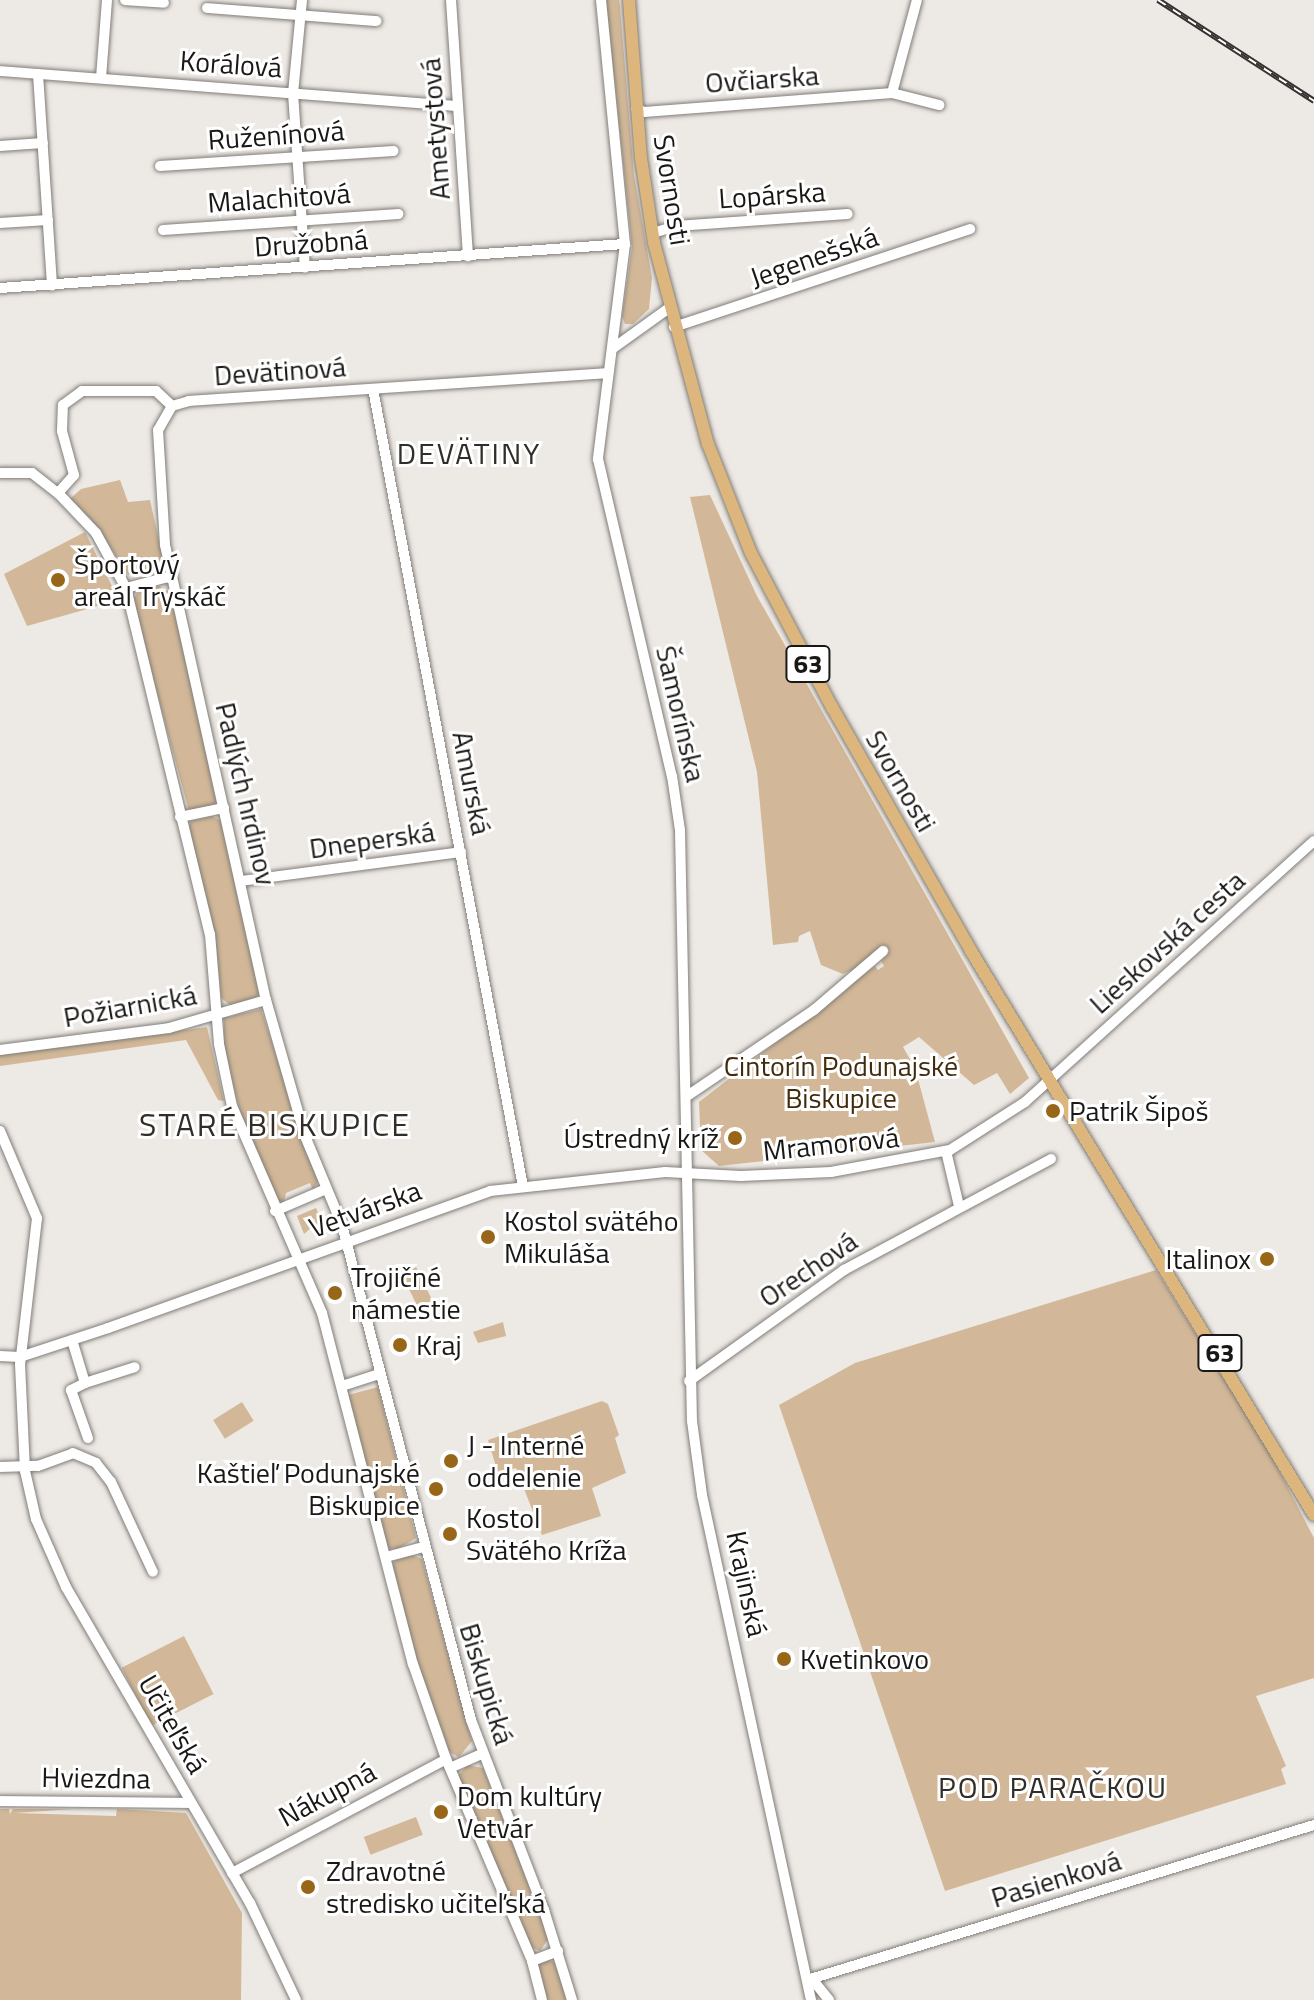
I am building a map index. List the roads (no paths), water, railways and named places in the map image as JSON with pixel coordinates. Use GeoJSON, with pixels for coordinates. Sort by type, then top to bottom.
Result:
{"type":"FeatureCollection","features":[{"type":"Feature","properties":{"kind":"main road","name":"Svornosti"},"geometry":{"type":"LineString","coordinates":[[629,0],[636,108],[653,233],[669,308],[708,444],[770,593],[971,951],[1314,1515]]}},
{"type":"Feature","properties":{"kind":"street"},"geometry":{"type":"LineString","coordinates":[[101,78],[107,0]]}},
{"type":"Feature","properties":{"kind":"street"},"geometry":{"type":"LineString","coordinates":[[125,0],[164,3]]}},
{"type":"Feature","properties":{"kind":"street"},"geometry":{"type":"LineString","coordinates":[[302,0],[293,93],[305,268]]}},
{"type":"Feature","properties":{"kind":"street","name":"Ametystová"},"geometry":{"type":"LineString","coordinates":[[451,0],[468,256]]}},
{"type":"Feature","properties":{"kind":"street","name":"Šamorínska"},"geometry":{"type":"LineString","coordinates":[[601,0],[625,244],[597,455],[600,483],[679,816],[687,1096],[686,1173]]}},
{"type":"Feature","properties":{"kind":"street"},"geometry":{"type":"LineString","coordinates":[[892,93],[917,0]]}},
{"type":"Feature","properties":{"kind":"street"},"geometry":{"type":"LineString","coordinates":[[207,8],[377,21]]}},
{"type":"Feature","properties":{"kind":"street","name":"Korálová"},"geometry":{"type":"LineString","coordinates":[[0,71],[458,106]]}},
{"type":"Feature","properties":{"kind":"street"},"geometry":{"type":"LineString","coordinates":[[38,74],[52,286]]}},
{"type":"Feature","properties":{"kind":"street","name":"Ovčiarska"},"geometry":{"type":"LineString","coordinates":[[636,108],[644,112],[892,93],[939,105]]}},
{"type":"Feature","properties":{"kind":"street"},"geometry":{"type":"LineString","coordinates":[[0,146],[43,143]]}},
{"type":"Feature","properties":{"kind":"street","name":"Ruženínová"},"geometry":{"type":"LineString","coordinates":[[160,166],[394,151]]}},
{"type":"Feature","properties":{"kind":"street","name":"Malachitová"},"geometry":{"type":"LineString","coordinates":[[163,230],[398,214]]}},
{"type":"Feature","properties":{"kind":"street","name":"Lopárska"},"geometry":{"type":"LineString","coordinates":[[653,233],[676,226],[848,214]]}},
{"type":"Feature","properties":{"kind":"street"},"geometry":{"type":"LineString","coordinates":[[0,223],[48,220]]}},
{"type":"Feature","properties":{"kind":"street","name":"Jegenešská"},"geometry":{"type":"LineString","coordinates":[[674,327],[970,229]]}},
{"type":"Feature","properties":{"kind":"street","name":"Družobná"},"geometry":{"type":"LineString","coordinates":[[0,288],[625,244]]}},
{"type":"Feature","properties":{"kind":"street"},"geometry":{"type":"LineString","coordinates":[[612,349],[669,308]]}},
{"type":"Feature","properties":{"kind":"street","name":"Devätinová"},"geometry":{"type":"LineString","coordinates":[[172,406],[189,401],[608,373]]}},
{"type":"Feature","properties":{"kind":"street"},"geometry":{"type":"LineString","coordinates":[[58,493],[74,475],[62,431],[67,401],[82,391],[129,388],[156,391],[172,406]]}},
{"type":"Feature","properties":{"kind":"street","name":"Amurská"},"geometry":{"type":"LineString","coordinates":[[373,389],[523,1187]]}},
{"type":"Feature","properties":{"kind":"street","name":"Padlých hrdinov"},"geometry":{"type":"LineString","coordinates":[[172,406],[158,430],[161,518],[172,576],[285,1076],[326,1189]]}},
{"type":"Feature","properties":{"kind":"street"},"geometry":{"type":"LineString","coordinates":[[0,473],[32,473],[58,493],[96,533],[126,588],[210,934],[217,1013],[234,1115],[275,1211],[300,1259],[342,1386],[413,1664],[448,1763],[532,1961],[542,2000]]}},
{"type":"Feature","properties":{"kind":"street"},"geometry":{"type":"LineString","coordinates":[[126,588],[172,576]]}},
{"type":"Feature","properties":{"kind":"street"},"geometry":{"type":"LineString","coordinates":[[180,817],[224,808]]}},
{"type":"Feature","properties":{"kind":"street","name":"Lieskovská cesta"},"geometry":{"type":"LineString","coordinates":[[1051,1078],[1314,841]]}},
{"type":"Feature","properties":{"kind":"street","name":"Dneperská"},"geometry":{"type":"LineString","coordinates":[[241,881],[461,852]]}},
{"type":"Feature","properties":{"kind":"street"},"geometry":{"type":"LineString","coordinates":[[687,1096],[803,1018],[883,951]]}},
{"type":"Feature","properties":{"kind":"street","name":"Požiarnická"},"geometry":{"type":"LineString","coordinates":[[0,1050],[169,1028],[209,1020],[217,1013],[266,1000]]}},
{"type":"Feature","properties":{"kind":"street","name":"Mramorová"},"geometry":{"type":"LineString","coordinates":[[686,1173],[801,1174],[892,1164],[946,1151],[1016,1110],[1051,1078]]}},
{"type":"Feature","properties":{"kind":"street","name":"Učiteľská"},"geometry":{"type":"LineString","coordinates":[[0,1131],[37,1218],[20,1357],[25,1466],[36,1519],[60,1574],[232,1873],[296,2000]]}},
{"type":"Feature","properties":{"kind":"street"},"geometry":{"type":"LineString","coordinates":[[946,1151],[959,1206]]}},
{"type":"Feature","properties":{"kind":"street","name":"Orechová"},"geometry":{"type":"LineString","coordinates":[[689,1381],[839,1273],[1051,1159]]}},
{"type":"Feature","properties":{"kind":"street","name":"Vetvárska"},"geometry":{"type":"LineString","coordinates":[[20,1357],[480,1194],[523,1187],[686,1173]]}},
{"type":"Feature","properties":{"kind":"street","name":"Krajinská"},"geometry":{"type":"LineString","coordinates":[[686,1173],[689,1381],[702,1495],[809,1979],[811,2000]]}},
{"type":"Feature","properties":{"kind":"street"},"geometry":{"type":"LineString","coordinates":[[275,1211],[326,1189],[346,1242],[379,1374],[342,1386]]}},
{"type":"Feature","properties":{"kind":"street"},"geometry":{"type":"LineString","coordinates":[[72,1340],[85,1383]]}},
{"type":"Feature","properties":{"kind":"street"},"geometry":{"type":"LineString","coordinates":[[0,1356],[20,1357]]}},
{"type":"Feature","properties":{"kind":"street"},"geometry":{"type":"LineString","coordinates":[[88,1438],[71,1390],[135,1367]]}},
{"type":"Feature","properties":{"kind":"street","name":"Biskupická"},"geometry":{"type":"LineString","coordinates":[[379,1374],[423,1547],[483,1753],[558,1951],[572,2000]]}},
{"type":"Feature","properties":{"kind":"street"},"geometry":{"type":"LineString","coordinates":[[0,1467],[25,1466],[76,1453],[102,1468],[153,1572]]}},
{"type":"Feature","properties":{"kind":"street"},"geometry":{"type":"LineString","coordinates":[[386,1557],[423,1547]]}},
{"type":"Feature","properties":{"kind":"street","name":"Nákupná"},"geometry":{"type":"LineString","coordinates":[[232,1873],[448,1763],[483,1753]]}},
{"type":"Feature","properties":{"kind":"street","name":"Hviezdna"},"geometry":{"type":"LineString","coordinates":[[0,1801],[191,1803]]}},
{"type":"Feature","properties":{"kind":"street","name":"Pasienková"},"geometry":{"type":"LineString","coordinates":[[809,1979],[1314,1825]]}},
{"type":"Feature","properties":{"kind":"street"},"geometry":{"type":"LineString","coordinates":[[532,1961],[558,1951]]}},
{"type":"Feature","properties":{"kind":"street"},"geometry":{"type":"LineString","coordinates":[[809,1979],[829,2000]]}},
{"type":"Feature","properties":{"kind":"railway"},"geometry":{"type":"LineString","coordinates":[[1158,0],[1314,101]]}},
{"type":"Feature","properties":{"kind":"place","name":"Športový areál Tryskáč"},"geometry":{"type":"Point","coordinates":[58,580]}},
{"type":"Feature","properties":{"kind":"place","name":"Patrik Šipoš"},"geometry":{"type":"Point","coordinates":[1053,1111]}},
{"type":"Feature","properties":{"kind":"place","name":"Ústredný kríž"},"geometry":{"type":"Point","coordinates":[735,1138]}},
{"type":"Feature","properties":{"kind":"place","name":"Kostol svätého Mikuláša"},"geometry":{"type":"Point","coordinates":[488,1237]}},
{"type":"Feature","properties":{"kind":"place","name":"Italinox"},"geometry":{"type":"Point","coordinates":[1267,1259]}},
{"type":"Feature","properties":{"kind":"place","name":"Trojičné námestie"},"geometry":{"type":"Point","coordinates":[335,1293]}},
{"type":"Feature","properties":{"kind":"place","name":"Kraj"},"geometry":{"type":"Point","coordinates":[400,1345]}},
{"type":"Feature","properties":{"kind":"place","name":"J - Interné oddelenie"},"geometry":{"type":"Point","coordinates":[451,1461]}},
{"type":"Feature","properties":{"kind":"place","name":"Kaštieľ Podunajské Biskupice"},"geometry":{"type":"Point","coordinates":[436,1489]}},
{"type":"Feature","properties":{"kind":"place","name":"Kostol Svätého Kríža"},"geometry":{"type":"Point","coordinates":[450,1534]}},
{"type":"Feature","properties":{"kind":"place","name":"Kvetinkovo"},"geometry":{"type":"Point","coordinates":[784,1659]}},
{"type":"Feature","properties":{"kind":"place","name":"Dom kultúry Vetvár"},"geometry":{"type":"Point","coordinates":[441,1812]}},
{"type":"Feature","properties":{"kind":"place","name":"Zdravotné stredisko učiteľská"},"geometry":{"type":"Point","coordinates":[308,1887]}},
{"type":"Feature","properties":{"kind":"district","name":"DEVÄTINY"},"geometry":{"type":"Point","coordinates":[469,453]}},
{"type":"Feature","properties":{"kind":"district","name":"STARÉ BISKUPICE"},"geometry":{"type":"Point","coordinates":[275,1124]}},
{"type":"Feature","properties":{"kind":"district","name":"POD PARAČKOU"},"geometry":{"type":"Point","coordinates":[1053,1787]}},
{"type":"Feature","properties":{"kind":"park label","name":"Cintorín Podunajské Biskupice"},"geometry":{"type":"Point","coordinates":[841,1082]}}]}
